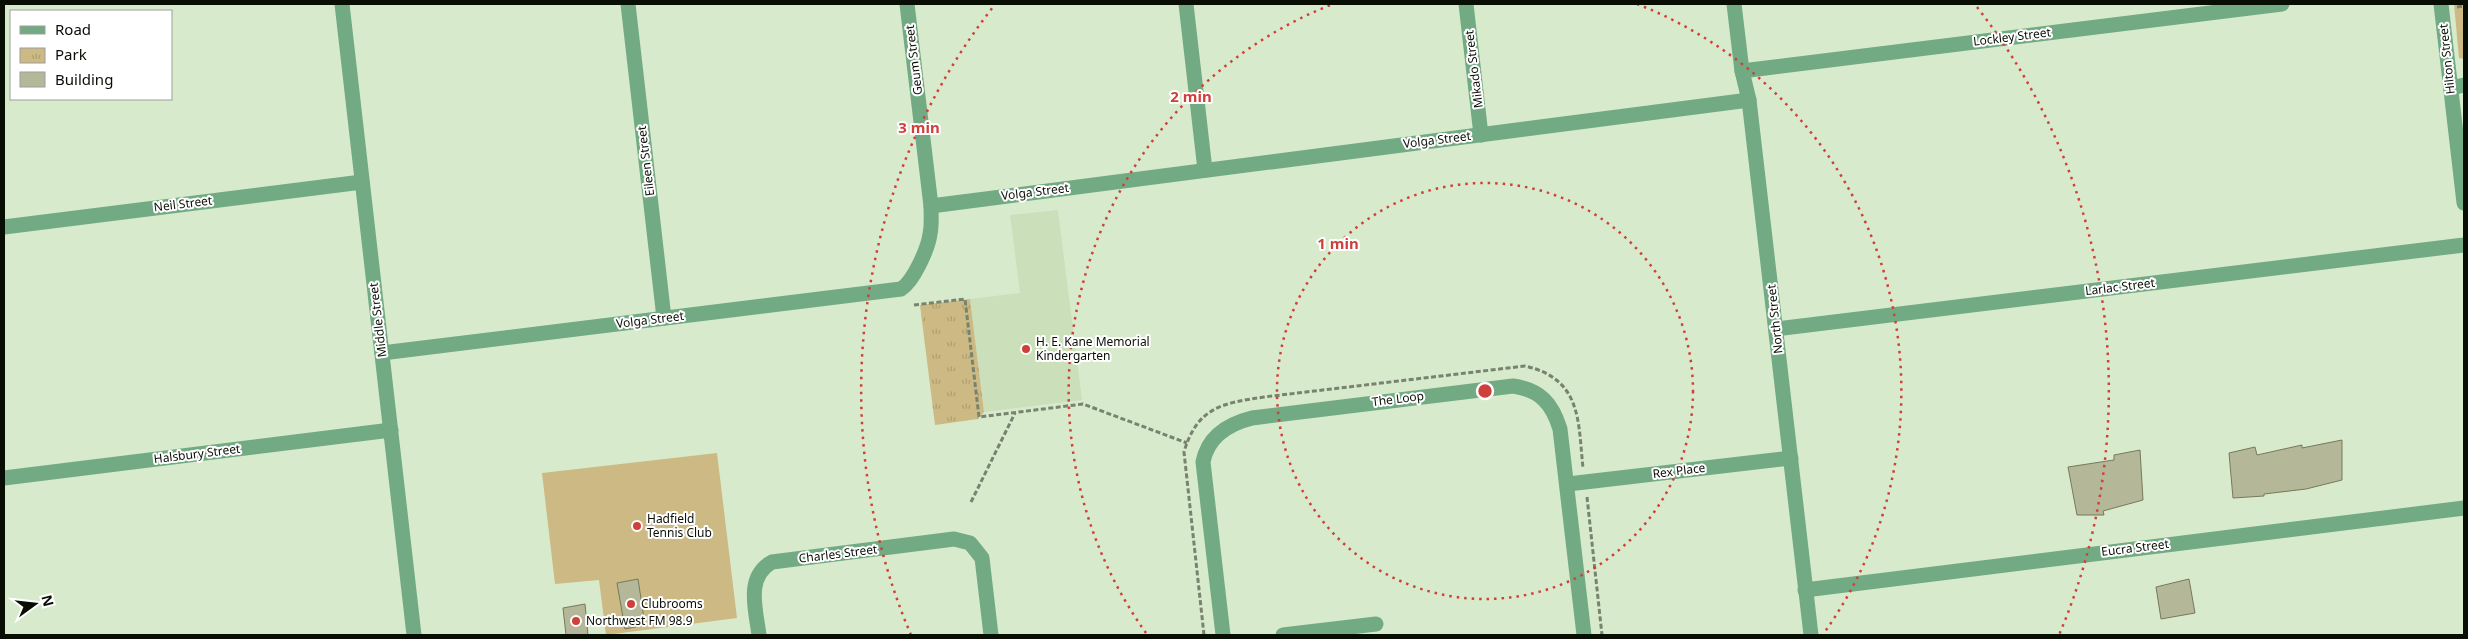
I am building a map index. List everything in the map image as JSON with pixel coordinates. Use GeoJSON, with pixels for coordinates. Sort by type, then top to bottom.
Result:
{"type":"FeatureCollection","features":[{"type":"Feature","properties":{"kind":"street","name":"Middle Street"},"geometry":{"type":"LineString","coordinates":[[342,4],[414,635]]}},
{"type":"Feature","properties":{"kind":"street","name":"Eileen Street"},"geometry":{"type":"LineString","coordinates":[[628,4],[664,318]]}},
{"type":"Feature","properties":{"kind":"street","name":"Geum Street"},"geometry":{"type":"LineString","coordinates":[[907,4],[930,206]]}},
{"type":"Feature","properties":{"kind":"street"},"geometry":{"type":"LineString","coordinates":[[1186,4],[1205,170]]}},
{"type":"Feature","properties":{"kind":"street","name":"Mikado Street"},"geometry":{"type":"LineString","coordinates":[[1466,4],[1481,135]]}},
{"type":"Feature","properties":{"kind":"street","name":"North Street"},"geometry":{"type":"LineString","coordinates":[[1734,4],[1742,70],[1750,100],[1811,635]]}},
{"type":"Feature","properties":{"kind":"street","name":"Lockley Street"},"geometry":{"type":"LineString","coordinates":[[1742,70],[2282,4]]}},
{"type":"Feature","properties":{"kind":"street","name":"Hilton Street"},"geometry":{"type":"LineString","coordinates":[[2441,4],[2458,87],[2464,203]]}},
{"type":"Feature","properties":{"kind":"street","name":"Volga Street"},"geometry":{"type":"LineString","coordinates":[[382,352],[901,289],[907,285],[914,274],[930,236],[930,206],[1750,100]]}},
{"type":"Feature","properties":{"kind":"street","name":"Neil Street"},"geometry":{"type":"LineString","coordinates":[[4,226],[362,182]]}},
{"type":"Feature","properties":{"kind":"street","name":"Larlac Street"},"geometry":{"type":"LineString","coordinates":[[1776,329],[2464,245]]}},
{"type":"Feature","properties":{"kind":"street","name":"The Loop"},"geometry":{"type":"LineString","coordinates":[[1223,635],[1203,462],[1209,444],[1225,428],[1252,418],[1498,387],[1528,388],[1542,397],[1555,413],[1560,429],[1568,484],[1584,635]]}},
{"type":"Feature","properties":{"kind":"street","name":"Halsbury Street"},"geometry":{"type":"LineString","coordinates":[[4,478],[391,430]]}},
{"type":"Feature","properties":{"kind":"street","name":"Rex Place"},"geometry":{"type":"LineString","coordinates":[[1568,484],[1791,458]]}},
{"type":"Feature","properties":{"kind":"street","name":"Eucra Street"},"geometry":{"type":"LineString","coordinates":[[1806,590],[2464,508]]}},
{"type":"Feature","properties":{"kind":"street","name":"Charles Street"},"geometry":{"type":"LineString","coordinates":[[759,635],[754,581],[758,572],[772,562],[954,539],[970,542],[980,554],[991,635]]}},
{"type":"Feature","properties":{"kind":"street"},"geometry":{"type":"LineString","coordinates":[[1283,635],[1376,624]]}},
{"type":"Feature","properties":{"kind":"path"},"geometry":{"type":"LineString","coordinates":[[914,305],[965,299],[979,417],[1083,404],[1187,443]]}},
{"type":"Feature","properties":{"kind":"path"},"geometry":{"type":"LineString","coordinates":[[1204,635],[1184,463],[1187,443],[1199,421],[1210,411],[1230,402],[1525,366],[1548,373],[1558,380],[1572,397],[1578,419],[1602,635]]}},
{"type":"Feature","properties":{"kind":"path"},"geometry":{"type":"LineString","coordinates":[[971,502],[1015,413]]}},
{"type":"Feature","properties":{"kind":"shaded area","name":"H. E. Kane Memorial Kindergarten"},"geometry":{"type":"Polygon","coordinates":[[[1058,210],[1082,400],[984,412],[970,299],[1020,293],[1010,215],[1058,210]]]}},
{"type":"Feature","properties":{"kind":"green space"},"geometry":{"type":"Polygon","coordinates":[[[2454,4],[2464,4],[2464,59],[2459,58],[2454,4]]]}},
{"type":"Feature","properties":{"kind":"green space"},"geometry":{"type":"Polygon","coordinates":[[[970,299],[984,412],[978,419],[935,425],[920,305],[970,299]]]}},
{"type":"Feature","properties":{"kind":"green space","name":"Hadfield Tennis Club"},"geometry":{"type":"Polygon","coordinates":[[[717,453],[737,618],[606,635],[599,580],[555,584],[542,473],[717,453]]]}},
{"type":"Feature","properties":{"kind":"building"},"geometry":{"type":"Polygon","coordinates":[[[2342,440],[2342,480],[2306,489],[2264,494],[2264,496],[2233,498],[2229,453],[2255,447],[2257,455],[2302,445],[2302,448],[2342,440]]]}},
{"type":"Feature","properties":{"kind":"building"},"geometry":{"type":"Polygon","coordinates":[[[2140,450],[2143,500],[2103,511],[2104,515],[2077,515],[2068,467],[2114,460],[2114,455],[2140,450]]]}},
{"type":"Feature","properties":{"kind":"building","name":"Clubrooms"},"geometry":{"type":"Polygon","coordinates":[[[638,579],[645,625],[625,629],[617,583],[638,579]]]}},
{"type":"Feature","properties":{"kind":"building"},"geometry":{"type":"Polygon","coordinates":[[[2189,579],[2195,613],[2161,619],[2156,587],[2189,579]]]}},
{"type":"Feature","properties":{"kind":"building","name":"Northwest FM 98.9"},"geometry":{"type":"Polygon","coordinates":[[[585,604],[588,635],[566,635],[563,608],[585,604]]]}},
{"type":"Feature","properties":{"kind":"place","name":"H. E. Kane Memorial Kindergarten"},"geometry":{"type":"Point","coordinates":[1026,349]}},
{"type":"Feature","properties":{"kind":"place","name":"Hadfield Tennis Club"},"geometry":{"type":"Point","coordinates":[637,526]}},
{"type":"Feature","properties":{"kind":"place","name":"Clubrooms"},"geometry":{"type":"Point","coordinates":[631,604]}},
{"type":"Feature","properties":{"kind":"place","name":"Northwest FM 98.9"},"geometry":{"type":"Point","coordinates":[576,621]}}]}
